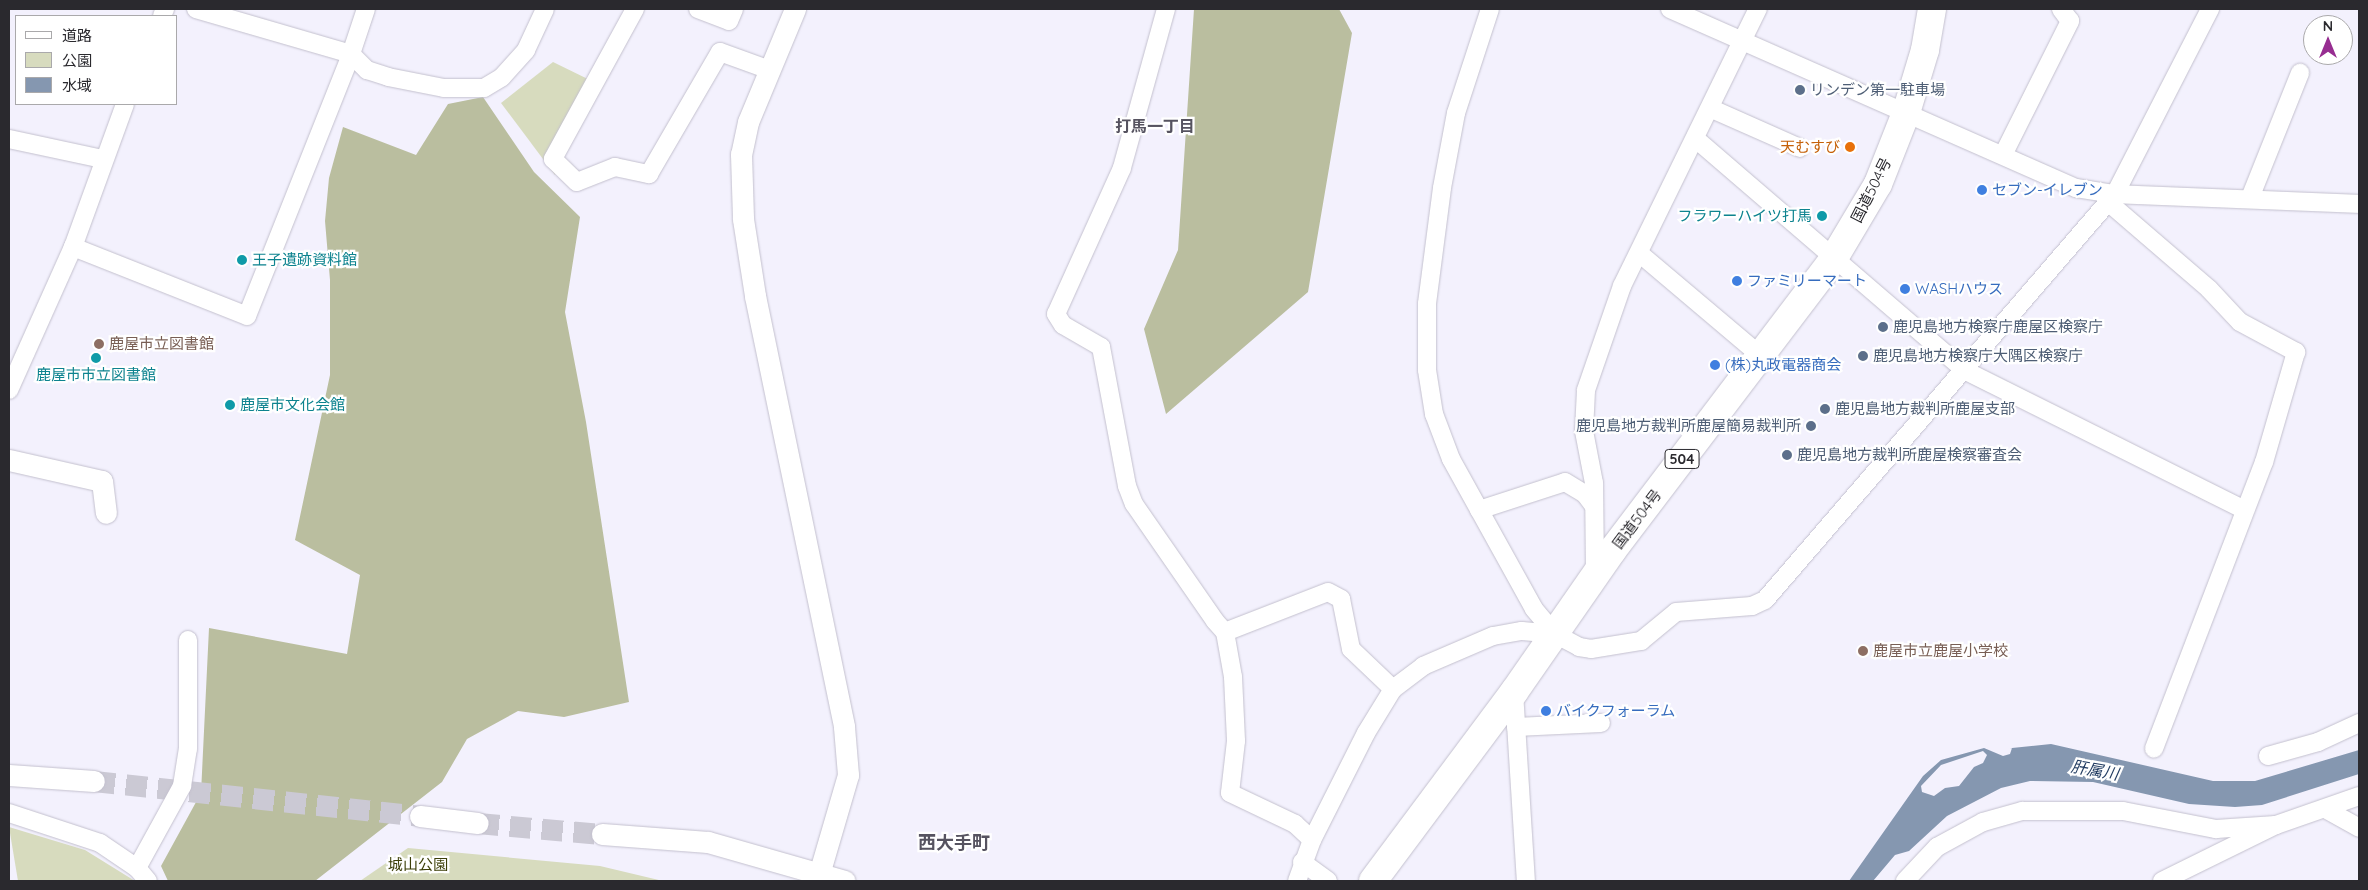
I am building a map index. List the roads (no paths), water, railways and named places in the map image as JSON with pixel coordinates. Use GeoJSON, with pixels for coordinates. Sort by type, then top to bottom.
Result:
{"type":"FeatureCollection","features":[{"type":"Feature","properties":{"kind":"highway","name":"国道504号"},"geometry":{"type":"LineString","coordinates":[[1373,881],[1514,692],[1594,580],[1612,550],[1762,357],[1834,258],[1878,184],[1906,113],[1925,50],[1932,9]]}},
{"type":"Feature","properties":{"kind":"street"},"geometry":{"type":"LineString","coordinates":[[196,9],[351,54],[367,70],[388,77],[444,88],[484,88],[502,77],[526,50],[545,9]]}},
{"type":"Feature","properties":{"kind":"street"},"geometry":{"type":"LineString","coordinates":[[73,247],[247,316],[351,54],[366,9]]}},
{"type":"Feature","properties":{"kind":"street"},"geometry":{"type":"LineString","coordinates":[[636,9],[553,159],[577,182],[615,167],[649,174],[720,52],[768,69]]}},
{"type":"Feature","properties":{"kind":"street"},"geometry":{"type":"LineString","coordinates":[[698,9],[729,21],[734,9]]}},
{"type":"Feature","properties":{"kind":"street"},"geometry":{"type":"LineString","coordinates":[[795,9],[768,69],[741,154],[743,219],[755,296],[844,727],[848,775],[820,871]]}},
{"type":"Feature","properties":{"kind":"street"},"geometry":{"type":"LineString","coordinates":[[1166,9],[1122,168],[1056,314],[1063,325],[1102,347],[1110,376],[1127,486],[1134,504],[1225,632],[1233,677],[1236,741],[1230,793],[1295,824],[1312,840]]}},
{"type":"Feature","properties":{"kind":"street"},"geometry":{"type":"LineString","coordinates":[[1490,9],[1456,113],[1427,304],[1427,370],[1434,414],[1451,459],[1534,609],[1555,634],[1579,647],[1614,647],[1641,641],[1676,612],[1752,606],[1765,600],[2112,198],[2210,9]]}},
{"type":"Feature","properties":{"kind":"street"},"geometry":{"type":"LineString","coordinates":[[1670,9],[1745,39],[2076,188],[2112,198],[2250,198],[2359,204]]}},
{"type":"Feature","properties":{"kind":"street"},"geometry":{"type":"LineString","coordinates":[[1594,580],[1594,483],[1584,431],[1586,390],[1603,335],[1639,253],[1684,158],[1697,140],[1758,9]]}},
{"type":"Feature","properties":{"kind":"street"},"geometry":{"type":"LineString","coordinates":[[2003,156],[2070,21],[2061,9]]}},
{"type":"Feature","properties":{"kind":"street"},"geometry":{"type":"LineString","coordinates":[[2250,198],[2300,73]]}},
{"type":"Feature","properties":{"kind":"street"},"geometry":{"type":"LineString","coordinates":[[9,390],[73,247],[102,159],[125,105]]}},
{"type":"Feature","properties":{"kind":"street"},"geometry":{"type":"LineString","coordinates":[[1712,109],[1800,148]]}},
{"type":"Feature","properties":{"kind":"street"},"geometry":{"type":"LineString","coordinates":[[9,138],[102,159]]}},
{"type":"Feature","properties":{"kind":"street"},"geometry":{"type":"LineString","coordinates":[[1697,140],[1964,370],[2243,509]]}},
{"type":"Feature","properties":{"kind":"street"},"geometry":{"type":"LineString","coordinates":[[2112,198],[2209,289],[2240,322],[2296,352],[2264,462],[2243,509],[2154,749]]}},
{"type":"Feature","properties":{"kind":"street"},"geometry":{"type":"LineString","coordinates":[[1639,253],[1762,357]]}},
{"type":"Feature","properties":{"kind":"street"},"geometry":{"type":"LineString","coordinates":[[9,460],[102,481],[106,513]]}},
{"type":"Feature","properties":{"kind":"street"},"geometry":{"type":"LineString","coordinates":[[1480,510],[1565,482],[1585,494],[1594,506]]}},
{"type":"Feature","properties":{"kind":"street"},"geometry":{"type":"LineString","coordinates":[[1225,632],[1328,592],[1341,599],[1351,649],[1393,689]]}},
{"type":"Feature","properties":{"kind":"street"},"geometry":{"type":"LineString","coordinates":[[1297,881],[1302,862],[1312,840],[1366,733],[1393,689],[1423,666],[1493,636],[1522,631],[1555,634]]}},
{"type":"Feature","properties":{"kind":"street"},"geometry":{"type":"LineString","coordinates":[[9,813],[100,843],[142,875],[182,786],[188,749],[188,640]]}},
{"type":"Feature","properties":{"kind":"street"},"geometry":{"type":"LineString","coordinates":[[1514,692],[1526,881]]}},
{"type":"Feature","properties":{"kind":"street"},"geometry":{"type":"LineString","coordinates":[[1516,727],[1602,723]]}},
{"type":"Feature","properties":{"kind":"street"},"geometry":{"type":"LineString","coordinates":[[2268,756],[2318,742],[2359,723]]}},
{"type":"Feature","properties":{"kind":"street"},"geometry":{"type":"LineString","coordinates":[[9,776],[94,782]]}},
{"type":"Feature","properties":{"kind":"street"},"geometry":{"type":"LineString","coordinates":[[2162,881],[2276,825],[2327,810],[2359,796]]}},
{"type":"Feature","properties":{"kind":"street"},"geometry":{"type":"LineString","coordinates":[[2327,810],[2359,828]]}},
{"type":"Feature","properties":{"kind":"street"},"geometry":{"type":"LineString","coordinates":[[1905,881],[1937,847],[1983,822],[2022,811],[2123,811],[2216,828],[2276,825]]}},
{"type":"Feature","properties":{"kind":"street"},"geometry":{"type":"LineString","coordinates":[[420,816],[478,823]]}},
{"type":"Feature","properties":{"kind":"street"},"geometry":{"type":"LineString","coordinates":[[602,834],[708,842],[820,871],[845,881]]}},
{"type":"Feature","properties":{"kind":"street"},"geometry":{"type":"LineString","coordinates":[[1302,862],[1328,881]]}},
{"type":"Feature","properties":{"kind":"water","name":"肝属川"},"geometry":{"type":"Polygon","coordinates":[[[2051,744],[2213,781],[2255,781],[2359,750],[2359,774],[2262,805],[2235,807],[2189,804],[2093,782],[2030,781],[2001,788],[1947,816],[1909,851],[1895,855],[1873,881],[1849,881],[1923,776],[1941,760],[1984,748],[2003,756],[2010,754],[2012,748],[2051,744]],[[1983,751],[1941,765],[1921,786],[1922,792],[1934,796],[1945,788],[1959,786],[1974,767],[1983,763],[1987,755],[1983,751]]]}},
{"type":"Feature","properties":{"kind":"tunnel"},"geometry":{"type":"LineString","coordinates":[[94,781],[420,816]]}},
{"type":"Feature","properties":{"kind":"tunnel"},"geometry":{"type":"LineString","coordinates":[[478,823],[602,834]]}},
{"type":"Feature","properties":{"kind":"place","name":"リンデン第一駐車場"},"geometry":{"type":"Point","coordinates":[1800,90]}},
{"type":"Feature","properties":{"kind":"place","name":"天むすび"},"geometry":{"type":"Point","coordinates":[1850,147]}},
{"type":"Feature","properties":{"kind":"place","name":"セブン-イレブン"},"geometry":{"type":"Point","coordinates":[1982,190]}},
{"type":"Feature","properties":{"kind":"place","name":"フラワーハイツ打馬"},"geometry":{"type":"Point","coordinates":[1822,216]}},
{"type":"Feature","properties":{"kind":"place","name":"王子遺跡資料館"},"geometry":{"type":"Point","coordinates":[242,260]}},
{"type":"Feature","properties":{"kind":"place","name":"ファミリーマート"},"geometry":{"type":"Point","coordinates":[1737,281]}},
{"type":"Feature","properties":{"kind":"place","name":"WASHハウス"},"geometry":{"type":"Point","coordinates":[1905,289]}},
{"type":"Feature","properties":{"kind":"place","name":"鹿児島地方検察庁鹿屋区検察庁"},"geometry":{"type":"Point","coordinates":[1883,327]}},
{"type":"Feature","properties":{"kind":"place","name":"鹿屋市立図書館"},"geometry":{"type":"Point","coordinates":[99,344]}},
{"type":"Feature","properties":{"kind":"place","name":"鹿児島地方検察庁大隅区検察庁"},"geometry":{"type":"Point","coordinates":[1863,356]}},
{"type":"Feature","properties":{"kind":"place","name":"鹿屋市市立図書館"},"geometry":{"type":"Point","coordinates":[96,358]}},
{"type":"Feature","properties":{"kind":"place","name":"(株)丸政電器商会"},"geometry":{"type":"Point","coordinates":[1715,365]}},
{"type":"Feature","properties":{"kind":"place","name":"鹿屋市文化会館"},"geometry":{"type":"Point","coordinates":[230,405]}},
{"type":"Feature","properties":{"kind":"place","name":"鹿児島地方裁判所鹿屋支部"},"geometry":{"type":"Point","coordinates":[1825,409]}},
{"type":"Feature","properties":{"kind":"place","name":"鹿児島地方裁判所鹿屋簡易裁判所"},"geometry":{"type":"Point","coordinates":[1811,426]}},
{"type":"Feature","properties":{"kind":"place","name":"鹿児島地方裁判所鹿屋検察審査会"},"geometry":{"type":"Point","coordinates":[1787,455]}},
{"type":"Feature","properties":{"kind":"place","name":"鹿屋市立鹿屋小学校"},"geometry":{"type":"Point","coordinates":[1863,651]}},
{"type":"Feature","properties":{"kind":"place","name":"バイクフォーラム"},"geometry":{"type":"Point","coordinates":[1546,711]}},
{"type":"Feature","properties":{"kind":"district","name":"打馬一丁目"},"geometry":{"type":"Point","coordinates":[1155,126]}},
{"type":"Feature","properties":{"kind":"district","name":"西大手町"},"geometry":{"type":"Point","coordinates":[954,843]}},
{"type":"Feature","properties":{"kind":"park label","name":"城山公園"},"geometry":{"type":"Point","coordinates":[418,865]}}]}
